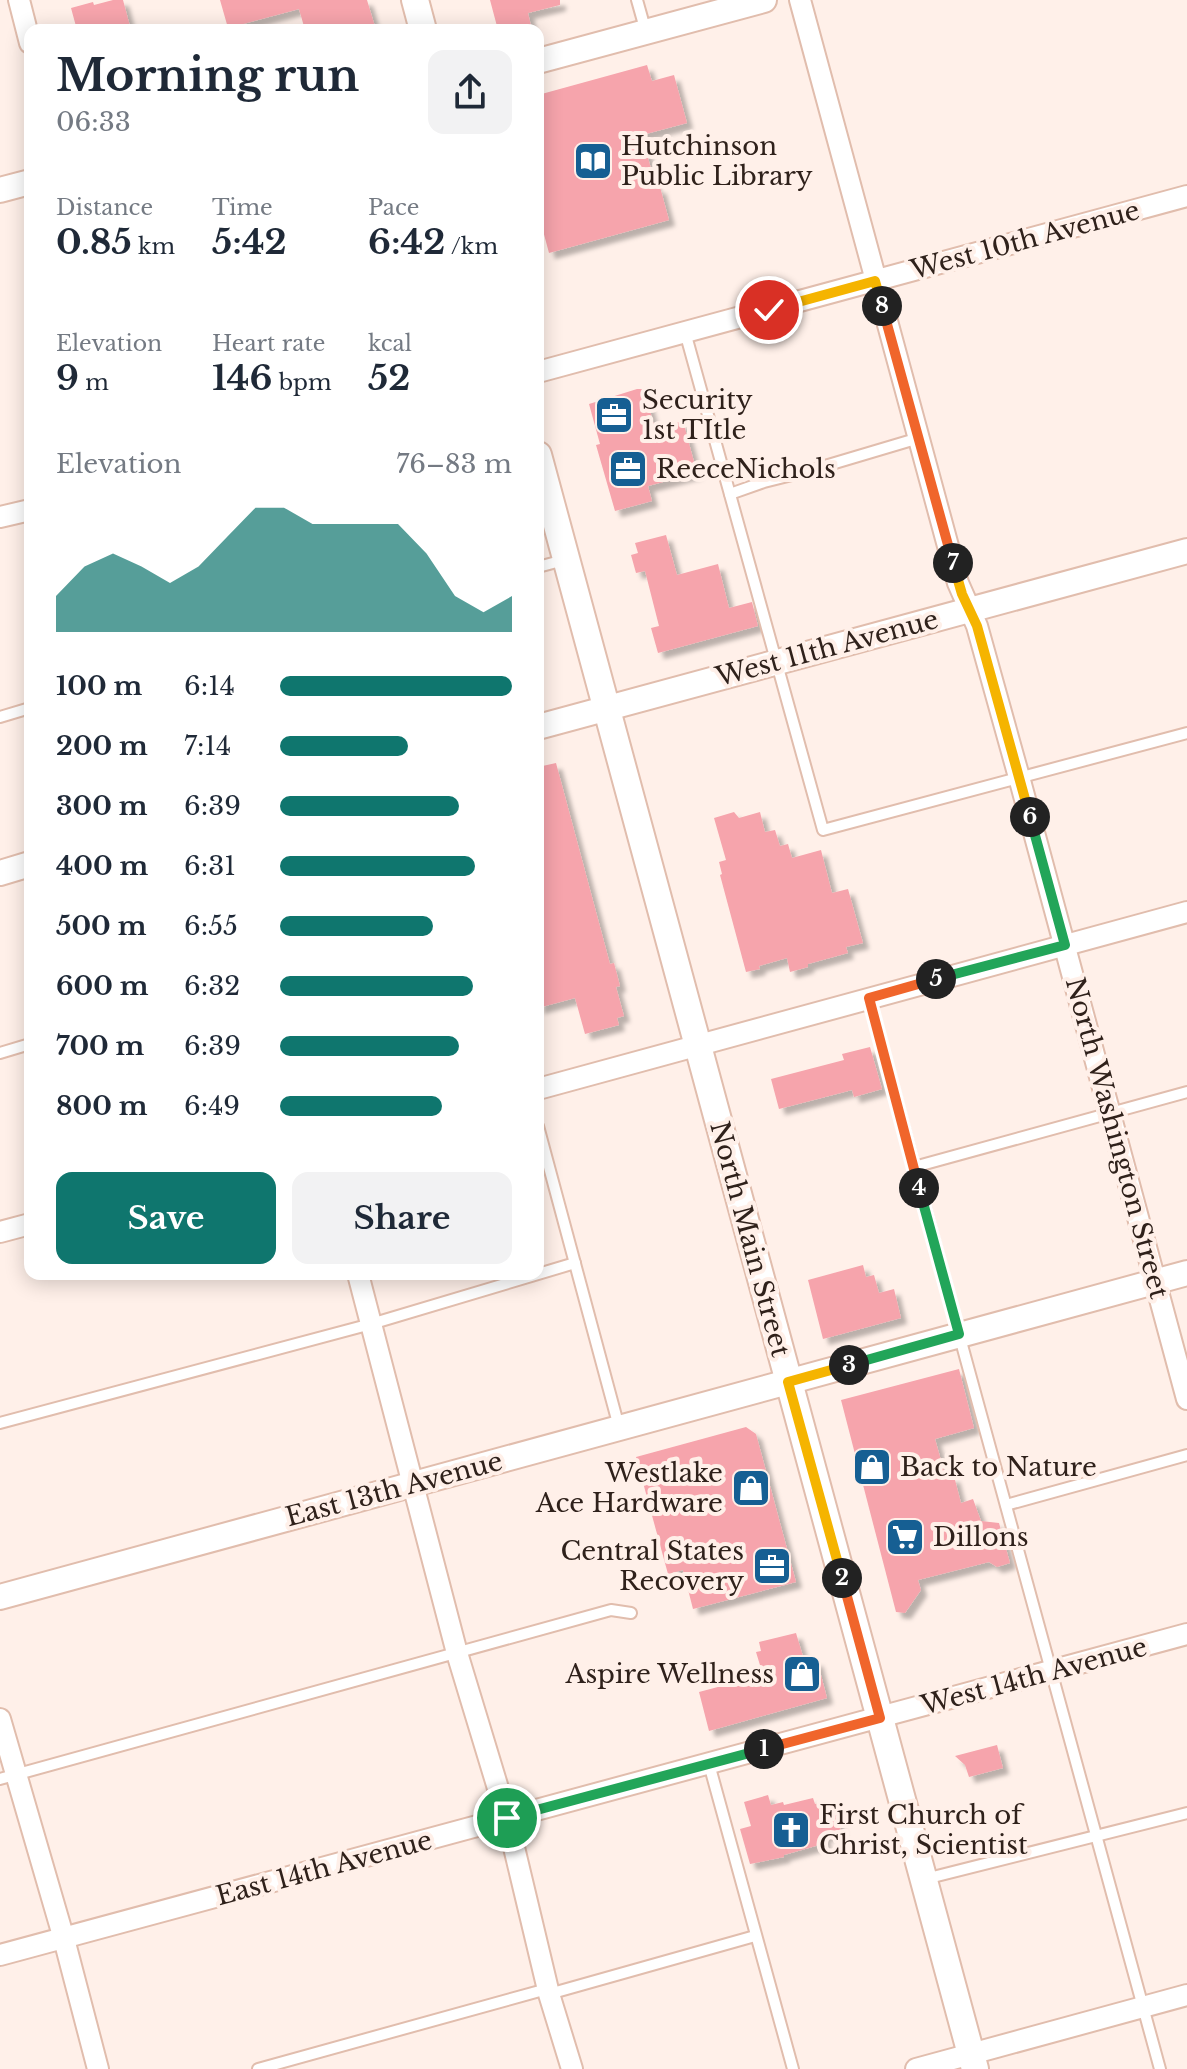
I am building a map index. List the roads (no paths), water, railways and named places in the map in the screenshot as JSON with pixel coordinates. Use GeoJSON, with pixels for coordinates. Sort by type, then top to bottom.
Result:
{"type":"FeatureCollection","features":[{"type":"Feature","properties":{"kind":"main road"},"geometry":{"type":"LineString","coordinates":[[415,0],[421,24]]}},
{"type":"Feature","properties":{"kind":"main road","name":"North Main Street"},"geometry":{"type":"LineString","coordinates":[[544,478],[973,2061]]}},
{"type":"Feature","properties":{"kind":"street"},"geometry":{"type":"LineString","coordinates":[[19,0],[25,24]]}},
{"type":"Feature","properties":{"kind":"street"},"geometry":{"type":"LineString","coordinates":[[544,59],[764,0]]}},
{"type":"Feature","properties":{"kind":"street","name":"North Washington Street"},"geometry":{"type":"LineString","coordinates":[[800,0],[962,594],[977,626],[1019,777],[1187,1399]]}},
{"type":"Feature","properties":{"kind":"street"},"geometry":{"type":"LineString","coordinates":[[0,190],[24,184]]}},
{"type":"Feature","properties":{"kind":"street","name":"West 10th Avenue"},"geometry":{"type":"LineString","coordinates":[[544,370],[1187,196]]}},
{"type":"Feature","properties":{"kind":"street"},"geometry":{"type":"LineString","coordinates":[[0,517],[24,511]]}},
{"type":"Feature","properties":{"kind":"street","name":"West 11th Avenue"},"geometry":{"type":"LineString","coordinates":[[544,725],[1187,551]]}},
{"type":"Feature","properties":{"kind":"street"},"geometry":{"type":"LineString","coordinates":[[0,873],[24,866]]}},
{"type":"Feature","properties":{"kind":"street"},"geometry":{"type":"LineString","coordinates":[[544,1087],[1187,912]]}},
{"type":"Feature","properties":{"kind":"street"},"geometry":{"type":"LineString","coordinates":[[0,1232],[24,1226]]}},
{"type":"Feature","properties":{"kind":"street","name":"East 13th Avenue"},"geometry":{"type":"LineString","coordinates":[[0,1597],[1187,1273]]}},
{"type":"Feature","properties":{"kind":"street"},"geometry":{"type":"LineString","coordinates":[[360,1280],[457,1653],[507,1818],[548,1991],[572,2069]]}},
{"type":"Feature","properties":{"kind":"street","name":"West 14th Avenue"},"geometry":{"type":"LineString","coordinates":[[880,1718],[1187,1634]]}},
{"type":"Feature","properties":{"kind":"street","name":"East 14th Avenue"},"geometry":{"type":"LineString","coordinates":[[0,1955],[880,1718]]}},
{"type":"Feature","properties":{"kind":"street"},"geometry":{"type":"LineString","coordinates":[[0,1719],[8,1777],[64,1939],[98,2069]]}},
{"type":"Feature","properties":{"kind":"street"},"geometry":{"type":"LineString","coordinates":[[916,2069],[973,2061],[1187,1995]]}},
{"type":"Feature","properties":{"kind":"lane"},"geometry":{"type":"LineString","coordinates":[[637,0],[646,32]]}},
{"type":"Feature","properties":{"kind":"lane"},"geometry":{"type":"LineString","coordinates":[[685,332],[823,830],[1187,733]]}},
{"type":"Feature","properties":{"kind":"lane"},"geometry":{"type":"LineString","coordinates":[[730,494],[919,438]]}},
{"type":"Feature","properties":{"kind":"lane"},"geometry":{"type":"LineString","coordinates":[[544,566],[566,560]]}},
{"type":"Feature","properties":{"kind":"lane"},"geometry":{"type":"LineString","coordinates":[[0,717],[24,710]]}},
{"type":"Feature","properties":{"kind":"lane"},"geometry":{"type":"LineString","coordinates":[[869,998],[1160,2069]]}},
{"type":"Feature","properties":{"kind":"lane"},"geometry":{"type":"LineString","coordinates":[[0,1053],[24,1046]]}},
{"type":"Feature","properties":{"kind":"lane"},"geometry":{"type":"LineString","coordinates":[[914,1167],[1187,1092]]}},
{"type":"Feature","properties":{"kind":"lane"},"geometry":{"type":"LineString","coordinates":[[544,1148],[619,1427]]}},
{"type":"Feature","properties":{"kind":"lane"},"geometry":{"type":"LineString","coordinates":[[544,1272],[575,1263]]}},
{"type":"Feature","properties":{"kind":"lane"},"geometry":{"type":"LineString","coordinates":[[0,1423],[371,1324],[518,1280]]}},
{"type":"Feature","properties":{"kind":"lane"},"geometry":{"type":"LineString","coordinates":[[1006,1505],[1187,1455]]}},
{"type":"Feature","properties":{"kind":"lane"},"geometry":{"type":"LineString","coordinates":[[8,1777],[611,1610],[631,1613]]}},
{"type":"Feature","properties":{"kind":"lane"},"geometry":{"type":"LineString","coordinates":[[709,1764],[793,2069]]}},
{"type":"Feature","properties":{"kind":"lane"},"geometry":{"type":"LineString","coordinates":[[924,1880],[1187,1813]]}},
{"type":"Feature","properties":{"kind":"lane"},"geometry":{"type":"LineString","coordinates":[[258,2069],[755,1936]]}},
{"type":"Feature","properties":{"kind":"place","name":"Hutchinson Public Library"},"geometry":{"type":"Point","coordinates":[593,161]}},
{"type":"Feature","properties":{"kind":"place","name":"Security 1st TItle"},"geometry":{"type":"Point","coordinates":[614,415]}},
{"type":"Feature","properties":{"kind":"place","name":"ReeceNichols"},"geometry":{"type":"Point","coordinates":[628,469]}},
{"type":"Feature","properties":{"kind":"place","name":"Back to Nature"},"geometry":{"type":"Point","coordinates":[872,1467]}},
{"type":"Feature","properties":{"kind":"place","name":"Westlake Ace Hardware"},"geometry":{"type":"Point","coordinates":[751,1488]}},
{"type":"Feature","properties":{"kind":"place","name":"Dillons"},"geometry":{"type":"Point","coordinates":[905,1537]}},
{"type":"Feature","properties":{"kind":"place","name":"Central States Recovery"},"geometry":{"type":"Point","coordinates":[772,1566]}},
{"type":"Feature","properties":{"kind":"place","name":"Aspire Wellness"},"geometry":{"type":"Point","coordinates":[802,1674]}},
{"type":"Feature","properties":{"kind":"place","name":"First Church of Christ, Scientist"},"geometry":{"type":"Point","coordinates":[791,1830]}}]}
